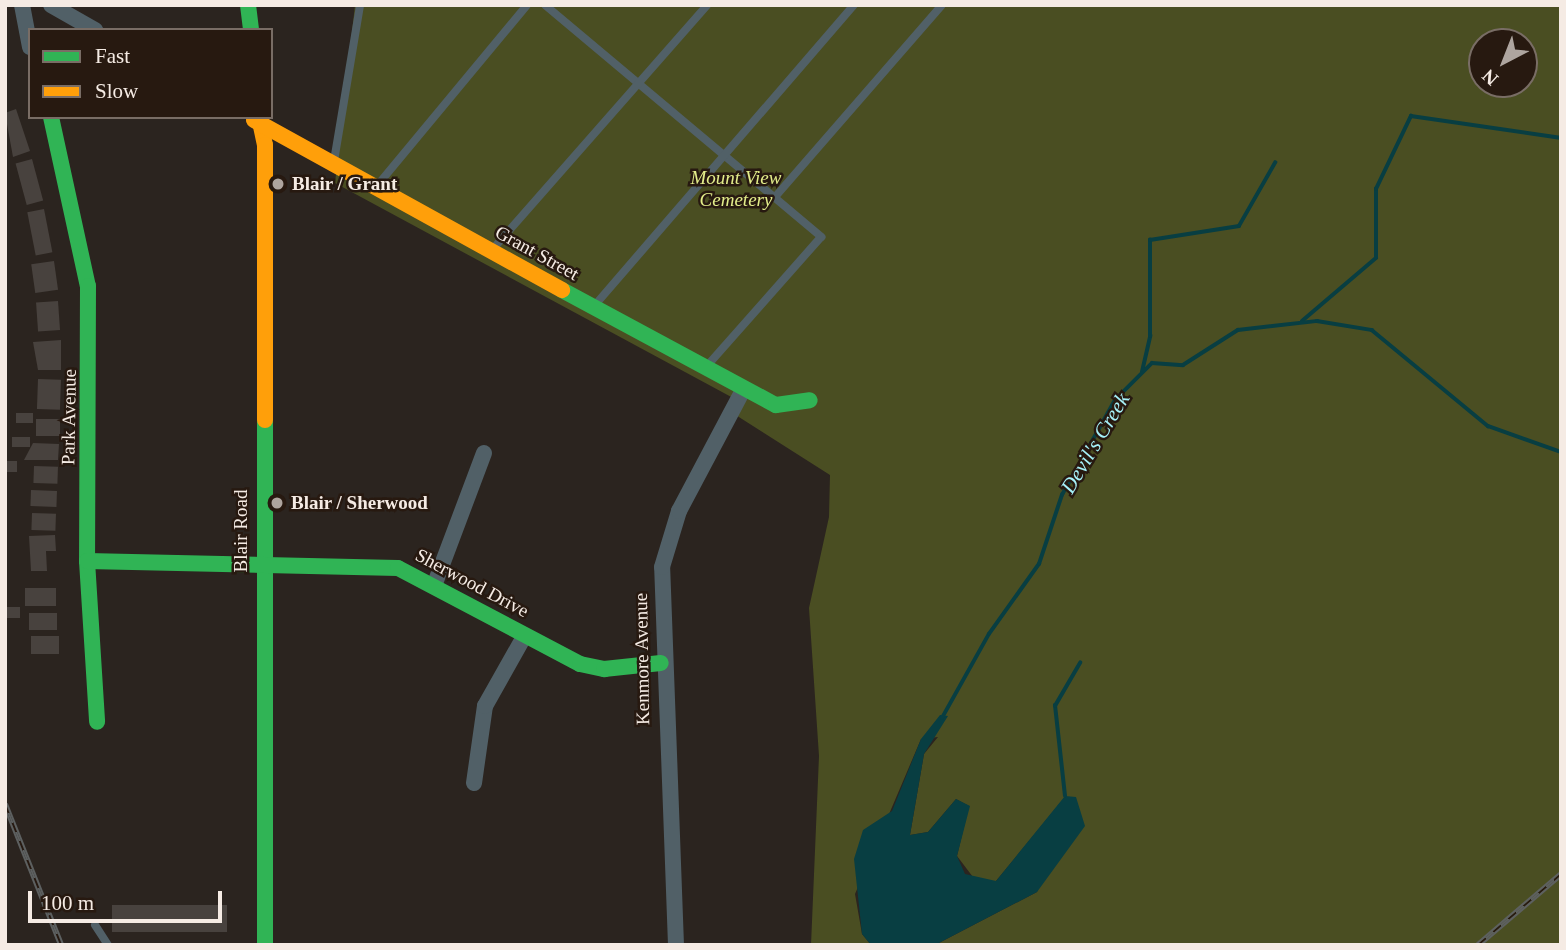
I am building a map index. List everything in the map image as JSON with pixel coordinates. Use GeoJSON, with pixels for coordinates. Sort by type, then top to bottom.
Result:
{"type":"FeatureCollection","features":[{"type":"Feature","properties":{"kind":"street"},"geometry":{"type":"LineString","coordinates":[[22,5],[28,36]]}},
{"type":"Feature","properties":{"kind":"street"},"geometry":{"type":"LineString","coordinates":[[51,5],[91,28]]}},
{"type":"Feature","properties":{"kind":"street"},"geometry":{"type":"LineString","coordinates":[[248,5],[251,28]]}},
{"type":"Feature","properties":{"kind":"street","name":"Park Avenue"},"geometry":{"type":"LineString","coordinates":[[51,119],[88,286],[87,561],[97,722]]}},
{"type":"Feature","properties":{"kind":"street","name":"Grant Street"},"geometry":{"type":"LineString","coordinates":[[256,119],[743,390],[776,405],[810,400]]}},
{"type":"Feature","properties":{"kind":"street","name":"Blair Road"},"geometry":{"type":"LineString","coordinates":[[256,119],[265,145],[262,565],[265,945]]}},
{"type":"Feature","properties":{"kind":"street","name":"Kenmore Avenue"},"geometry":{"type":"LineString","coordinates":[[676,945],[661,663],[667,540],[743,390]]}},
{"type":"Feature","properties":{"kind":"street"},"geometry":{"type":"LineString","coordinates":[[434,586],[484,453]]}},
{"type":"Feature","properties":{"kind":"street","name":"Sherwood Drive"},"geometry":{"type":"LineString","coordinates":[[87,561],[262,565],[363,563],[398,568],[580,664],[604,669],[661,663]]}},
{"type":"Feature","properties":{"kind":"street"},"geometry":{"type":"LineString","coordinates":[[474,783],[485,706],[525,635]]}},
{"type":"Feature","properties":{"kind":"lane"},"geometry":{"type":"LineString","coordinates":[[333,164],[360,5]]}},
{"type":"Feature","properties":{"kind":"lane"},"geometry":{"type":"LineString","coordinates":[[376,187],[527,5]]}},
{"type":"Feature","properties":{"kind":"lane"},"geometry":{"type":"LineString","coordinates":[[545,5],[821,237],[704,369]]}},
{"type":"Feature","properties":{"kind":"lane"},"geometry":{"type":"LineString","coordinates":[[491,251],[707,5]]}},
{"type":"Feature","properties":{"kind":"lane"},"geometry":{"type":"LineString","coordinates":[[593,308],[726,157],[854,5]]}},
{"type":"Feature","properties":{"kind":"lane"},"geometry":{"type":"LineString","coordinates":[[775,197],[942,5]]}},
{"type":"Feature","properties":{"kind":"lane"},"geometry":{"type":"LineString","coordinates":[[95,925],[108,945]]}},
{"type":"Feature","properties":{"kind":"green space","name":"Mount View Cemetery"},"geometry":{"type":"Polygon","coordinates":[[[355,5],[1561,5],[1561,945],[935,945],[1037,892],[1065,797],[996,881],[976,881],[957,856],[969,806],[956,799],[928,832],[910,835],[924,754],[938,737],[921,739],[855,894],[862,934],[871,945],[811,945],[819,756],[809,608],[829,517],[830,475],[731,412],[735,399],[335,183],[355,5]]]}},
{"type":"Feature","properties":{"kind":"water"},"geometry":{"type":"Polygon","coordinates":[[[940,715],[948,716],[924,754],[910,835],[928,832],[956,799],[970,806],[957,856],[965,874],[996,881],[1065,796],[1076,797],[1085,826],[1037,892],[935,945],[871,945],[862,934],[854,859],[863,830],[892,811],[921,739],[940,715]]]}},
{"type":"Feature","properties":{"kind":"building"},"geometry":{"type":"Polygon","coordinates":[[[16,109],[30,151],[13,157],[5,113],[16,109]]]}},
{"type":"Feature","properties":{"kind":"building"},"geometry":{"type":"Polygon","coordinates":[[[32,159],[43,201],[27,205],[16,163],[32,159]]]}},
{"type":"Feature","properties":{"kind":"building"},"geometry":{"type":"Polygon","coordinates":[[[44,209],[52,252],[36,255],[27,212],[44,209]]]}},
{"type":"Feature","properties":{"kind":"building"},"geometry":{"type":"Polygon","coordinates":[[[54,261],[58,290],[35,293],[31,264],[54,261]]]}},
{"type":"Feature","properties":{"kind":"building"},"geometry":{"type":"Polygon","coordinates":[[[58,301],[60,330],[38,331],[36,303],[58,301]]]}},
{"type":"Feature","properties":{"kind":"building"},"geometry":{"type":"Polygon","coordinates":[[[61,340],[61,370],[38,370],[33,342],[61,340]]]}},
{"type":"Feature","properties":{"kind":"building"},"geometry":{"type":"Polygon","coordinates":[[[38,379],[61,380],[60,410],[37,409],[38,379]]]}},
{"type":"Feature","properties":{"kind":"building"},"geometry":{"type":"Polygon","coordinates":[[[16,413],[33,413],[33,423],[16,423],[16,413]]]}},
{"type":"Feature","properties":{"kind":"building"},"geometry":{"type":"Polygon","coordinates":[[[36,419],[60,419],[60,436],[36,436],[36,419]]]}},
{"type":"Feature","properties":{"kind":"building"},"geometry":{"type":"Polygon","coordinates":[[[12,437],[30,437],[30,447],[12,447],[12,437]]]}},
{"type":"Feature","properties":{"kind":"building"},"geometry":{"type":"Polygon","coordinates":[[[33,443],[59,444],[58,460],[24,460],[33,443]]]}},
{"type":"Feature","properties":{"kind":"building"},"geometry":{"type":"Polygon","coordinates":[[[5,461],[17,461],[17,472],[5,472],[5,461]]]}},
{"type":"Feature","properties":{"kind":"building"},"geometry":{"type":"Polygon","coordinates":[[[34,466],[58,467],[57,484],[33,483],[34,466]]]}},
{"type":"Feature","properties":{"kind":"building"},"geometry":{"type":"Polygon","coordinates":[[[31,490],[57,491],[56,507],[30,506],[31,490]]]}},
{"type":"Feature","properties":{"kind":"building"},"geometry":{"type":"Polygon","coordinates":[[[32,513],[56,514],[55,531],[31,530],[32,513]]]}},
{"type":"Feature","properties":{"kind":"building"},"geometry":{"type":"Polygon","coordinates":[[[55,535],[56,551],[46,551],[47,571],[31,571],[29,536],[55,535]]]}},
{"type":"Feature","properties":{"kind":"building"},"geometry":{"type":"Polygon","coordinates":[[[25,588],[56,588],[56,606],[25,606],[25,588]]]}},
{"type":"Feature","properties":{"kind":"building"},"geometry":{"type":"Polygon","coordinates":[[[5,607],[20,607],[20,618],[5,618],[5,607]]]}},
{"type":"Feature","properties":{"kind":"building"},"geometry":{"type":"Polygon","coordinates":[[[29,613],[57,613],[57,630],[29,630],[29,613]]]}},
{"type":"Feature","properties":{"kind":"building"},"geometry":{"type":"Polygon","coordinates":[[[31,636],[59,636],[59,654],[31,654],[31,636]]]}},
{"type":"Feature","properties":{"kind":"building"},"geometry":{"type":"Polygon","coordinates":[[[112,905],[227,905],[227,932],[112,932],[112,905]]]}},
{"type":"Feature","properties":{"kind":"waterway"},"geometry":{"type":"LineString","coordinates":[[1302,321],[1376,258],[1376,189],[1411,116],[1561,138]]}},
{"type":"Feature","properties":{"kind":"waterway"},"geometry":{"type":"LineString","coordinates":[[1142,372],[1150,336],[1150,240],[1239,226],[1275,163]]}},
{"type":"Feature","properties":{"kind":"waterway","name":"Devil's Creek"},"geometry":{"type":"LineString","coordinates":[[942,718],[989,634],[1039,564],[1062,495],[1115,400],[1152,363],[1183,365],[1238,330],[1317,321],[1372,330],[1488,426],[1561,452]]}},
{"type":"Feature","properties":{"kind":"waterway"},"geometry":{"type":"LineString","coordinates":[[1065,796],[1055,706],[1080,663]]}},
{"type":"Feature","properties":{"kind":"railway"},"geometry":{"type":"LineString","coordinates":[[5,804],[61,945]]}},
{"type":"Feature","properties":{"kind":"railway"},"geometry":{"type":"LineString","coordinates":[[1478,945],[1561,874]]}},
{"type":"Feature","properties":{"kind":"traffic: fast"},"geometry":{"type":"LineString","coordinates":[[248,5],[251,28]]}},
{"type":"Feature","properties":{"kind":"traffic: fast"},"geometry":{"type":"LineString","coordinates":[[51,119],[88,286],[87,561],[97,722]]}},
{"type":"Feature","properties":{"kind":"traffic: fast"},"geometry":{"type":"LineString","coordinates":[[562,290],[776,405],[810,400]]}},
{"type":"Feature","properties":{"kind":"traffic: fast"},"geometry":{"type":"LineString","coordinates":[[265,420],[265,945]]}},
{"type":"Feature","properties":{"kind":"traffic: fast"},"geometry":{"type":"LineString","coordinates":[[87,561],[398,568],[580,664],[604,669],[661,663]]}},
{"type":"Feature","properties":{"kind":"traffic: slow"},"geometry":{"type":"LineString","coordinates":[[259,119],[265,145],[265,420]]}},
{"type":"Feature","properties":{"kind":"traffic: slow"},"geometry":{"type":"LineString","coordinates":[[254,120],[562,290]]}},
{"type":"Feature","properties":{"kind":"place","name":"Blair / Grant"},"geometry":{"type":"Point","coordinates":[278,184]}},
{"type":"Feature","properties":{"kind":"place","name":"Blair / Sherwood"},"geometry":{"type":"Point","coordinates":[277,503]}}]}
